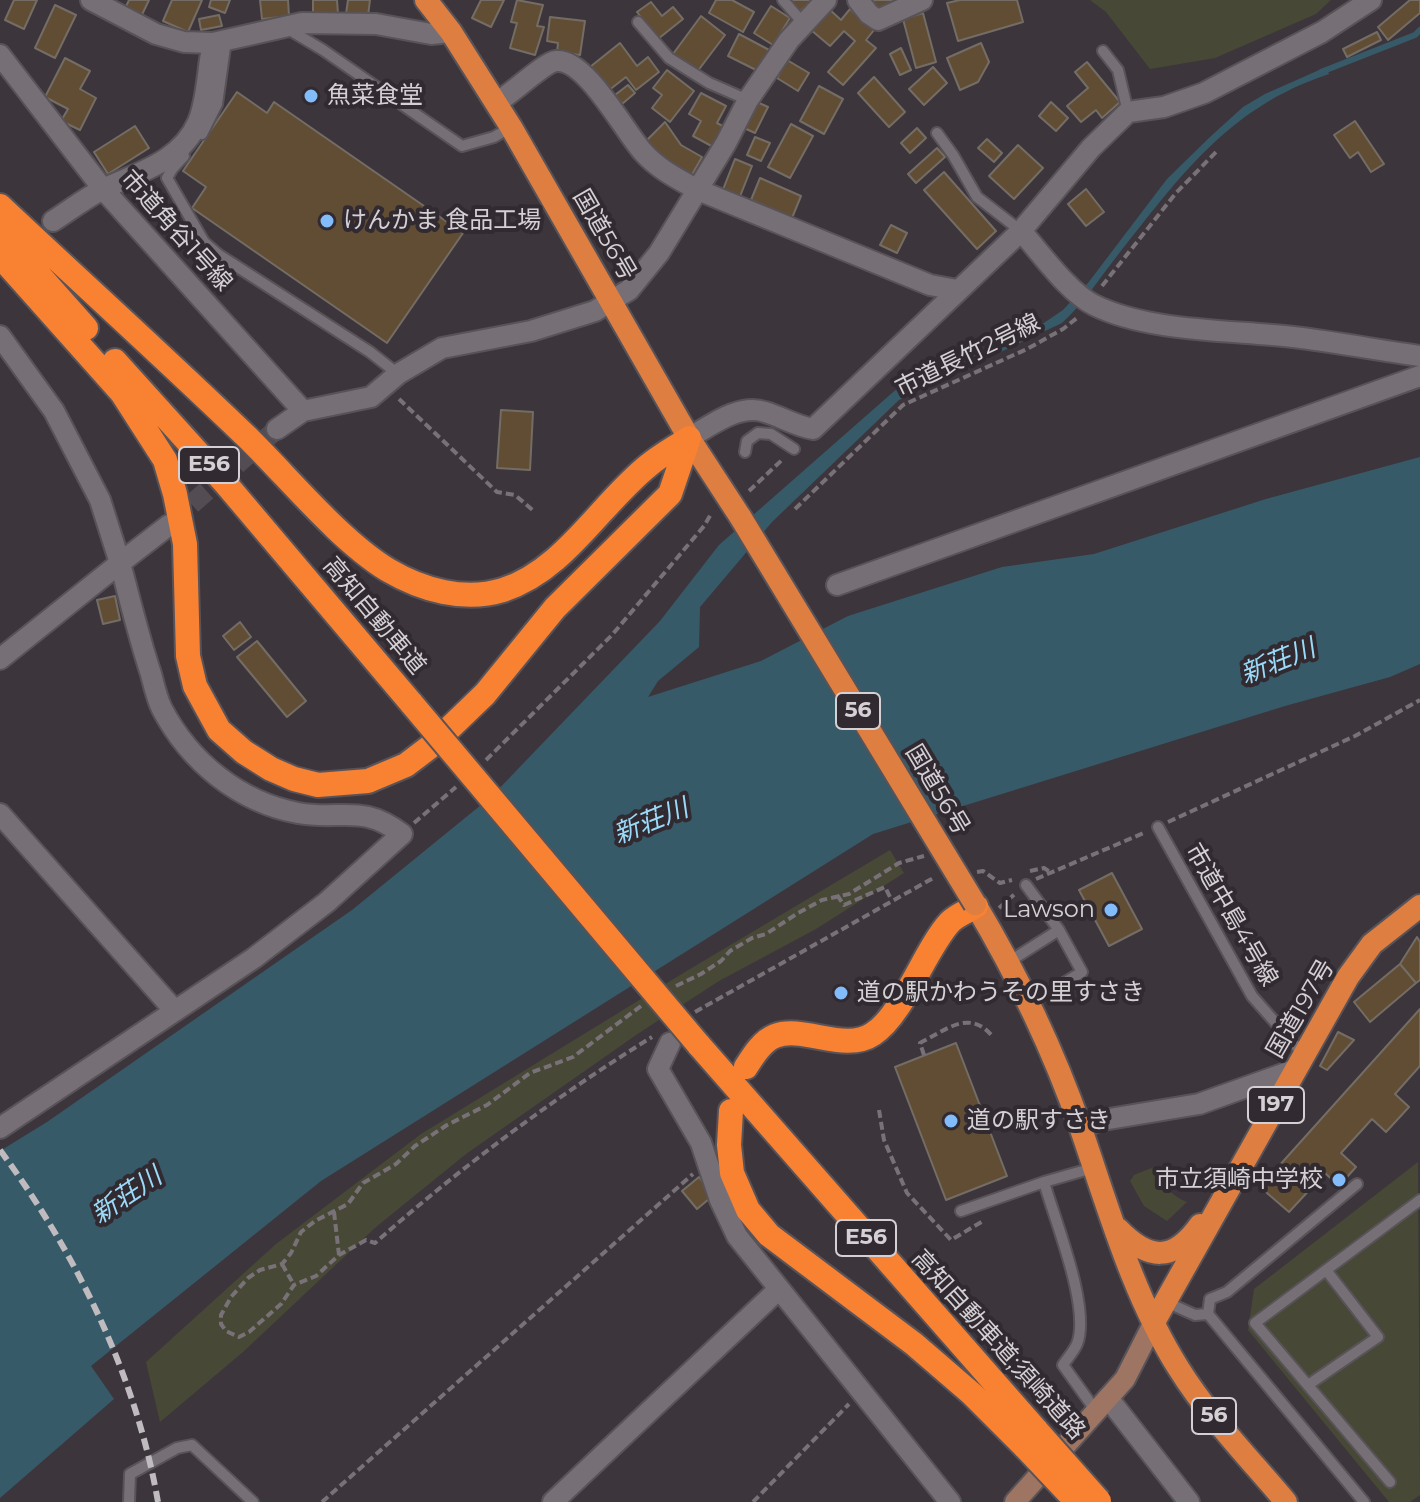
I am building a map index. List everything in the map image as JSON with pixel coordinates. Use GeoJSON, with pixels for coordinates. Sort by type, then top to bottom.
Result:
{"type":"FeatureCollection","features":[{"type":"Feature","properties":{"kind":"highway","name":"国道56号"},"geometry":{"type":"LineString","coordinates":[[426,0],[451,32],[511,127],[689,438],[741,518],[1010,961],[1031,1003],[1154,1322],[1179,1369],[1199,1397],[1286,1502]]}},
{"type":"Feature","properties":{"kind":"highway"},"geometry":{"type":"LineString","coordinates":[[0,206],[182,375],[366,554],[411,582],[436,591],[484,594],[527,580],[572,542],[648,466],[689,438]]}},
{"type":"Feature","properties":{"kind":"highway","name":"高知自動車道"},"geometry":{"type":"LineString","coordinates":[[0,231],[226,484],[698,1044]]}},
{"type":"Feature","properties":{"kind":"highway"},"geometry":{"type":"LineString","coordinates":[[0,256],[122,393],[165,460],[185,544],[188,656],[195,686],[219,730],[244,752],[294,779],[318,785],[368,781],[406,765],[431,746],[485,694],[555,608],[670,494],[689,438]]}},
{"type":"Feature","properties":{"kind":"highway","name":"国道197号"},"geometry":{"type":"LineString","coordinates":[[1154,1322],[1358,961],[1388,930],[1420,906]]}},
{"type":"Feature","properties":{"kind":"highway"},"geometry":{"type":"LineString","coordinates":[[746,1067],[759,1048],[775,1036],[844,1041],[874,1034],[893,1012],[949,923],[979,911]]}},
{"type":"Feature","properties":{"kind":"highway","name":"高知自動車道;須崎道路"},"geometry":{"type":"LineString","coordinates":[[698,1044],[860,1231],[1032,1439],[1099,1502]]}},
{"type":"Feature","properties":{"kind":"highway"},"geometry":{"type":"LineString","coordinates":[[731,1111],[729,1145],[732,1173],[738,1191],[769,1235],[914,1344],[972,1394],[1032,1439],[1077,1502]]}},
{"type":"Feature","properties":{"kind":"highway"},"geometry":{"type":"LineString","coordinates":[[1115,1227],[1130,1242],[1148,1253],[1156,1255],[1174,1250],[1194,1234],[1229,1186]]}},
{"type":"Feature","properties":{"kind":"main road"},"geometry":{"type":"LineString","coordinates":[[1015,1502],[1125,1379],[1154,1322]]}},
{"type":"Feature","properties":{"kind":"street"},"geometry":{"type":"LineString","coordinates":[[91,0],[156,34],[184,42],[220,42],[302,23],[376,24],[431,34],[451,32]]}},
{"type":"Feature","properties":{"kind":"street"},"geometry":{"type":"LineString","coordinates":[[277,429],[303,411],[371,397],[442,348],[531,331],[595,311],[629,290],[659,253],[748,100],[803,23],[826,0]]}},
{"type":"Feature","properties":{"kind":"street"},"geometry":{"type":"LineString","coordinates":[[858,0],[878,20],[922,0]]}},
{"type":"Feature","properties":{"kind":"street"},"geometry":{"type":"LineString","coordinates":[[689,438],[747,410],[764,411],[795,425],[813,429],[1021,231],[1091,148],[1128,112],[1164,107],[1204,93],[1322,32],[1371,0]]}},
{"type":"Feature","properties":{"kind":"street"},"geometry":{"type":"LineString","coordinates":[[53,221],[103,189],[155,168],[183,144],[197,124],[220,42]]}},
{"type":"Feature","properties":{"kind":"street","name":"市道角谷1号線"},"geometry":{"type":"LineString","coordinates":[[0,55],[103,189],[303,411]]}},
{"type":"Feature","properties":{"kind":"street"},"geometry":{"type":"LineString","coordinates":[[496,103],[513,93],[546,64],[555,61],[575,66],[643,153],[666,172],[698,190],[930,285],[957,290]]}},
{"type":"Feature","properties":{"kind":"street"},"geometry":{"type":"LineString","coordinates":[[1021,231],[1074,290],[1091,304],[1118,315],[1182,327],[1294,338],[1420,356]]}},
{"type":"Feature","properties":{"kind":"street"},"geometry":{"type":"LineString","coordinates":[[0,336],[54,411],[100,500],[161,708],[184,742],[210,771],[239,792],[274,808],[310,815],[364,814],[387,823],[402,834],[302,921],[254,958],[0,1128]]}},
{"type":"Feature","properties":{"kind":"street"},"geometry":{"type":"LineString","coordinates":[[837,585],[1420,376]]}},
{"type":"Feature","properties":{"kind":"street"},"geometry":{"type":"LineString","coordinates":[[0,659],[169,525]]}},
{"type":"Feature","properties":{"kind":"street"},"geometry":{"type":"LineString","coordinates":[[0,814],[175,1011]]}},
{"type":"Feature","properties":{"kind":"street"},"geometry":{"type":"LineString","coordinates":[[664,1039],[658,1069],[701,1143],[737,1236],[950,1502]]}},
{"type":"Feature","properties":{"kind":"street"},"geometry":{"type":"LineString","coordinates":[[1080,1127],[1103,1120],[1199,1104],[1300,1062]]}},
{"type":"Feature","properties":{"kind":"street"},"geometry":{"type":"LineString","coordinates":[[553,1502],[779,1289]]}},
{"type":"Feature","properties":{"kind":"street"},"geometry":{"type":"LineString","coordinates":[[1102,1405],[1189,1502]]}},
{"type":"Feature","properties":{"kind":"lane"},"geometry":{"type":"LineString","coordinates":[[783,0],[803,23]]}},
{"type":"Feature","properties":{"kind":"lane"},"geometry":{"type":"LineString","coordinates":[[638,22],[669,58],[709,83],[748,100]]}},
{"type":"Feature","properties":{"kind":"lane"},"geometry":{"type":"LineString","coordinates":[[283,26],[462,146],[494,137],[511,127]]}},
{"type":"Feature","properties":{"kind":"lane"},"geometry":{"type":"LineString","coordinates":[[220,42],[217,104],[193,147],[167,178],[204,242],[219,255],[370,352],[392,380]]}},
{"type":"Feature","properties":{"kind":"lane"},"geometry":{"type":"LineString","coordinates":[[1103,51],[1118,70],[1128,112]]}},
{"type":"Feature","properties":{"kind":"lane"},"geometry":{"type":"LineString","coordinates":[[937,133],[977,197],[1021,231]]}},
{"type":"Feature","properties":{"kind":"lane"},"geometry":{"type":"LineString","coordinates":[[745,452],[747,441],[758,433],[771,434],[794,449]]}},
{"type":"Feature","properties":{"kind":"lane","name":"市道中島4号線"},"geometry":{"type":"LineString","coordinates":[[1158,827],[1252,996],[1300,1062]]}},
{"type":"Feature","properties":{"kind":"lane"},"geometry":{"type":"LineString","coordinates":[[1026,885],[1059,930],[1082,972],[1031,1003]]}},
{"type":"Feature","properties":{"kind":"lane"},"geometry":{"type":"LineString","coordinates":[[1010,961],[1059,930]]}},
{"type":"Feature","properties":{"kind":"lane"},"geometry":{"type":"LineString","coordinates":[[961,1211],[1093,1168]]}},
{"type":"Feature","properties":{"kind":"lane"},"geometry":{"type":"LineString","coordinates":[[1044,1182],[1077,1284],[1077,1344],[1063,1365],[1102,1405]]}},
{"type":"Feature","properties":{"kind":"lane"},"geometry":{"type":"LineString","coordinates":[[1357,1184],[1227,1292],[1210,1299],[1208,1314],[1364,1502]]}},
{"type":"Feature","properties":{"kind":"lane"},"geometry":{"type":"LineString","coordinates":[[1390,1482],[1255,1323],[1420,1200]]}},
{"type":"Feature","properties":{"kind":"lane"},"geometry":{"type":"LineString","coordinates":[[1308,1385],[1378,1337],[1326,1270]]}},
{"type":"Feature","properties":{"kind":"lane"},"geometry":{"type":"LineString","coordinates":[[1166,1302],[1195,1315],[1208,1314]]}},
{"type":"Feature","properties":{"kind":"lane"},"geometry":{"type":"LineString","coordinates":[[129,1502],[130,1474],[177,1448],[192,1445],[253,1502]]}},
{"type":"Feature","properties":{"kind":"path","name":"市道長竹2号線"},"geometry":{"type":"LineString","coordinates":[[795,509],[903,405],[1027,349],[1063,329],[1091,304],[1110,275],[1176,193],[1217,151]]}},
{"type":"Feature","properties":{"kind":"path"},"geometry":{"type":"LineString","coordinates":[[392,380],[497,492],[515,495],[535,512]]}},
{"type":"Feature","properties":{"kind":"path"},"geometry":{"type":"LineString","coordinates":[[748,492],[794,449]]}},
{"type":"Feature","properties":{"kind":"path"},"geometry":{"type":"LineString","coordinates":[[485,761],[612,635],[711,514]]}},
{"type":"Feature","properties":{"kind":"path"},"geometry":{"type":"LineString","coordinates":[[979,911],[1063,866],[1158,827],[1355,736],[1420,700]]}},
{"type":"Feature","properties":{"kind":"path"},"geometry":{"type":"LineString","coordinates":[[402,834],[461,782]]}},
{"type":"Feature","properties":{"kind":"path"},"geometry":{"type":"LineString","coordinates":[[672,989],[701,974],[741,944],[766,934],[822,900],[859,889],[899,863]]}},
{"type":"Feature","properties":{"kind":"path"},"geometry":{"type":"LineString","coordinates":[[650,1001],[573,1057],[530,1073],[487,1105],[447,1125],[415,1146],[396,1164],[363,1183],[348,1204],[301,1232],[282,1264],[260,1270],[248,1278],[231,1297],[221,1315],[221,1324],[226,1331],[239,1337],[249,1332],[281,1304],[294,1285],[316,1276],[339,1255],[366,1240],[375,1243],[421,1203],[562,1097],[664,1039],[684,1019],[707,1004],[937,876]]}},
{"type":"Feature","properties":{"kind":"path"},"geometry":{"type":"LineString","coordinates":[[837,895],[844,905],[885,887],[891,900]]}},
{"type":"Feature","properties":{"kind":"path"},"geometry":{"type":"LineString","coordinates":[[924,1055],[920,1043],[963,1021],[986,1028],[993,1037]]}},
{"type":"Feature","properties":{"kind":"path"},"geometry":{"type":"LineString","coordinates":[[879,1110],[888,1152],[907,1193],[951,1240],[974,1226]]}},
{"type":"Feature","properties":{"kind":"path"},"geometry":{"type":"LineString","coordinates":[[322,1502],[707,1162]]}},
{"type":"Feature","properties":{"kind":"path"},"geometry":{"type":"LineString","coordinates":[[334,1212],[339,1255]]}},
{"type":"Feature","properties":{"kind":"path"},"geometry":{"type":"LineString","coordinates":[[282,1264],[294,1285]]}},
{"type":"Feature","properties":{"kind":"path"},"geometry":{"type":"LineString","coordinates":[[753,1502],[861,1392]]}},
{"type":"Feature","properties":{"kind":"green space"},"geometry":{"type":"Polygon","coordinates":[[[1090,0],[1331,0],[1316,14],[1215,58],[1150,69],[1106,12],[1090,0]]]}},
{"type":"Feature","properties":{"kind":"green space"},"geometry":{"type":"Polygon","coordinates":[[[890,850],[904,873],[816,929],[719,981],[466,1154],[376,1227],[243,1352],[160,1422],[146,1362],[276,1244],[421,1134],[890,850]]]}},
{"type":"Feature","properties":{"kind":"green space"},"geometry":{"type":"Polygon","coordinates":[[[1418,1162],[1420,1495],[1410,1502],[1389,1502],[1248,1330],[1254,1289],[1418,1162]]]}},
{"type":"Feature","properties":{"kind":"green space"},"geometry":{"type":"Polygon","coordinates":[[[1154,1167],[1167,1188],[1187,1202],[1167,1221],[1144,1206],[1130,1181],[1134,1175],[1154,1167]]]}},
{"type":"Feature","properties":{"kind":"water","name":"新荘川"},"geometry":{"type":"Polygon","coordinates":[[[1326,67],[1329,74],[1293,88],[1262,105],[1208,148],[1162,199],[1062,323],[899,400],[772,522],[700,607],[699,647],[658,681],[648,697],[761,661],[848,616],[1002,567],[1094,554],[1266,499],[1420,457],[1420,664],[1390,677],[1285,706],[873,834],[321,1181],[91,1366],[114,1399],[0,1498],[0,1151],[47,1122],[352,910],[492,796],[660,621],[719,545],[908,379],[1029,333],[1063,310],[1088,283],[1167,179],[1210,137],[1243,107],[1326,67]]]}},
{"type":"Feature","properties":{"kind":"building"},"geometry":{"type":"Polygon","coordinates":[[[14,0],[37,0],[24,29],[5,20],[14,0]]]}},
{"type":"Feature","properties":{"kind":"building"},"geometry":{"type":"Polygon","coordinates":[[[129,0],[149,0],[139,21],[123,13],[129,0]]]}},
{"type":"Feature","properties":{"kind":"building"},"geometry":{"type":"Polygon","coordinates":[[[172,0],[202,0],[188,32],[163,21],[172,0]]]}},
{"type":"Feature","properties":{"kind":"building"},"geometry":{"type":"Polygon","coordinates":[[[211,0],[230,0],[225,13],[209,7],[211,0]]]}},
{"type":"Feature","properties":{"kind":"building"},"geometry":{"type":"Polygon","coordinates":[[[260,0],[288,0],[289,16],[262,19],[260,0]]]}},
{"type":"Feature","properties":{"kind":"building"},"geometry":{"type":"Polygon","coordinates":[[[313,0],[337,0],[338,14],[313,15],[313,0]]]}},
{"type":"Feature","properties":{"kind":"building"},"geometry":{"type":"Polygon","coordinates":[[[348,0],[370,0],[368,16],[346,14],[348,0]]]}},
{"type":"Feature","properties":{"kind":"building"},"geometry":{"type":"Polygon","coordinates":[[[481,0],[504,0],[491,27],[472,18],[481,0]]]}},
{"type":"Feature","properties":{"kind":"building"},"geometry":{"type":"Polygon","coordinates":[[[517,0],[543,5],[537,26],[544,27],[535,55],[510,48],[517,23],[511,22],[517,0]]]}},
{"type":"Feature","properties":{"kind":"building"},"geometry":{"type":"Polygon","coordinates":[[[716,0],[732,0],[754,12],[743,32],[709,13],[716,0]]]}},
{"type":"Feature","properties":{"kind":"building"},"geometry":{"type":"Polygon","coordinates":[[[790,0],[813,0],[799,12],[790,0]]]}},
{"type":"Feature","properties":{"kind":"building"},"geometry":{"type":"Polygon","coordinates":[[[873,0],[892,0],[893,3],[877,11],[873,0]]]}},
{"type":"Feature","properties":{"kind":"building"},"geometry":{"type":"Polygon","coordinates":[[[960,0],[1017,0],[1023,22],[958,41],[947,3],[960,0]]]}},
{"type":"Feature","properties":{"kind":"building"},"geometry":{"type":"Polygon","coordinates":[[[1410,0],[1420,0],[1420,13],[1388,40],[1378,27],[1410,0]]]}},
{"type":"Feature","properties":{"kind":"building"},"geometry":{"type":"Polygon","coordinates":[[[651,2],[662,16],[673,7],[683,19],[658,39],[637,12],[651,2]]]}},
{"type":"Feature","properties":{"kind":"building"},"geometry":{"type":"Polygon","coordinates":[[[55,5],[76,15],[55,58],[35,48],[55,5]]]}},
{"type":"Feature","properties":{"kind":"building"},"geometry":{"type":"Polygon","coordinates":[[[771,6],[790,18],[773,45],[754,33],[771,6]]]}},
{"type":"Feature","properties":{"kind":"building"},"geometry":{"type":"Polygon","coordinates":[[[829,9],[841,20],[850,9],[874,30],[866,40],[876,48],[843,85],[828,72],[855,41],[844,31],[830,46],[811,30],[829,9]]]}},
{"type":"Feature","properties":{"kind":"building"},"geometry":{"type":"Polygon","coordinates":[[[923,13],[936,62],[916,68],[903,19],[923,13]]]}},
{"type":"Feature","properties":{"kind":"building"},"geometry":{"type":"Polygon","coordinates":[[[219,15],[222,26],[201,30],[199,19],[219,15]]]}},
{"type":"Feature","properties":{"kind":"building"},"geometry":{"type":"Polygon","coordinates":[[[701,16],[725,35],[697,72],[673,54],[701,16]]]}},
{"type":"Feature","properties":{"kind":"building"},"geometry":{"type":"Polygon","coordinates":[[[550,17],[585,21],[580,55],[557,52],[558,43],[547,41],[550,17]]]}},
{"type":"Feature","properties":{"kind":"building"},"geometry":{"type":"Polygon","coordinates":[[[1377,32],[1381,40],[1347,57],[1343,49],[1377,32]]]}},
{"type":"Feature","properties":{"kind":"building"},"geometry":{"type":"Polygon","coordinates":[[[739,34],[773,52],[762,73],[728,56],[739,34]]]}},
{"type":"Feature","properties":{"kind":"building"},"geometry":{"type":"Polygon","coordinates":[[[620,43],[637,66],[648,57],[659,72],[636,90],[626,77],[608,91],[590,67],[620,43]]]}},
{"type":"Feature","properties":{"kind":"building"},"geometry":{"type":"Polygon","coordinates":[[[981,43],[989,62],[978,82],[960,90],[947,58],[981,43]]]}},
{"type":"Feature","properties":{"kind":"building"},"geometry":{"type":"Polygon","coordinates":[[[901,48],[911,70],[900,75],[890,54],[901,48]]]}},
{"type":"Feature","properties":{"kind":"building"},"geometry":{"type":"Polygon","coordinates":[[[65,58],[90,71],[80,89],[96,98],[80,130],[61,121],[68,109],[45,97],[65,58]]]}},
{"type":"Feature","properties":{"kind":"building"},"geometry":{"type":"Polygon","coordinates":[[[787,60],[809,73],[798,91],[777,78],[787,60]]]}},
{"type":"Feature","properties":{"kind":"building"},"geometry":{"type":"Polygon","coordinates":[[[1087,62],[1120,102],[1102,118],[1096,110],[1081,122],[1067,106],[1088,88],[1075,72],[1087,62]]]}},
{"type":"Feature","properties":{"kind":"building"},"geometry":{"type":"Polygon","coordinates":[[[933,67],[947,83],[924,105],[909,89],[933,67]]]}},
{"type":"Feature","properties":{"kind":"building"},"geometry":{"type":"Polygon","coordinates":[[[667,70],[694,91],[670,122],[652,108],[662,95],[653,88],[667,70]]]}},
{"type":"Feature","properties":{"kind":"building"},"geometry":{"type":"Polygon","coordinates":[[[874,77],[905,112],[889,127],[858,93],[874,77]]]}},
{"type":"Feature","properties":{"kind":"building"},"geometry":{"type":"Polygon","coordinates":[[[628,85],[635,93],[622,104],[615,95],[628,85]]]}},
{"type":"Feature","properties":{"kind":"building"},"geometry":{"type":"Polygon","coordinates":[[[819,86],[843,99],[824,134],[800,121],[819,86]]]}},
{"type":"Feature","properties":{"kind":"building","name":"けんかま 食品工場"},"geometry":{"type":"Polygon","coordinates":[[[237,92],[267,113],[274,102],[463,233],[387,343],[192,208],[206,187],[183,171],[237,92]]]}},
{"type":"Feature","properties":{"kind":"building"},"geometry":{"type":"Polygon","coordinates":[[[701,93],[726,106],[717,123],[728,129],[717,149],[693,136],[701,121],[689,114],[701,93]]]}},
{"type":"Feature","properties":{"kind":"building"},"geometry":{"type":"Polygon","coordinates":[[[757,102],[768,107],[755,133],[744,128],[757,102]]]}},
{"type":"Feature","properties":{"kind":"building"},"geometry":{"type":"Polygon","coordinates":[[[1051,102],[1068,118],[1056,131],[1039,116],[1051,102]]]}},
{"type":"Feature","properties":{"kind":"building"},"geometry":{"type":"Polygon","coordinates":[[[1355,121],[1384,164],[1371,172],[1358,152],[1350,158],[1334,135],[1355,121]]]}},
{"type":"Feature","properties":{"kind":"building"},"geometry":{"type":"Polygon","coordinates":[[[665,122],[681,145],[702,157],[690,178],[664,164],[646,141],[665,122]]]}},
{"type":"Feature","properties":{"kind":"building"},"geometry":{"type":"Polygon","coordinates":[[[791,124],[813,136],[790,178],[768,167],[791,124]]]}},
{"type":"Feature","properties":{"kind":"building"},"geometry":{"type":"Polygon","coordinates":[[[135,126],[149,148],[108,174],[94,152],[135,126]]]}},
{"type":"Feature","properties":{"kind":"building"},"geometry":{"type":"Polygon","coordinates":[[[917,128],[926,138],[910,153],[901,143],[917,128]]]}},
{"type":"Feature","properties":{"kind":"building"},"geometry":{"type":"Polygon","coordinates":[[[755,137],[770,143],[761,161],[747,155],[755,137]]]}},
{"type":"Feature","properties":{"kind":"building"},"geometry":{"type":"Polygon","coordinates":[[[987,139],[1002,153],[994,162],[978,148],[987,139]]]}},
{"type":"Feature","properties":{"kind":"building"},"geometry":{"type":"Polygon","coordinates":[[[1018,145],[1043,168],[1014,199],[989,176],[1018,145]]]}},
{"type":"Feature","properties":{"kind":"building"},"geometry":{"type":"Polygon","coordinates":[[[937,148],[945,157],[916,183],[908,174],[937,148]]]}},
{"type":"Feature","properties":{"kind":"building"},"geometry":{"type":"Polygon","coordinates":[[[735,159],[752,166],[739,199],[722,192],[735,159]]]}},
{"type":"Feature","properties":{"kind":"building"},"geometry":{"type":"Polygon","coordinates":[[[944,172],[996,231],[977,249],[924,190],[944,172]]]}},
{"type":"Feature","properties":{"kind":"building"},"geometry":{"type":"Polygon","coordinates":[[[760,178],[801,196],[792,218],[751,200],[760,178]]]}},
{"type":"Feature","properties":{"kind":"building"},"geometry":{"type":"Polygon","coordinates":[[[1086,189],[1104,212],[1086,226],[1068,204],[1086,189]]]}},
{"type":"Feature","properties":{"kind":"building"},"geometry":{"type":"Polygon","coordinates":[[[891,225],[907,233],[897,253],[880,245],[891,225]]]}},
{"type":"Feature","properties":{"kind":"building"},"geometry":{"type":"Polygon","coordinates":[[[501,410],[533,412],[530,470],[497,468],[501,410]]]}},
{"type":"Feature","properties":{"kind":"building"},"geometry":{"type":"Polygon","coordinates":[[[115,596],[120,620],[103,624],[97,600],[115,596]]]}},
{"type":"Feature","properties":{"kind":"building"},"geometry":{"type":"Polygon","coordinates":[[[240,622],[251,637],[234,650],[223,636],[240,622]]]}},
{"type":"Feature","properties":{"kind":"building"},"geometry":{"type":"Polygon","coordinates":[[[257,641],[306,701],[287,717],[237,657],[257,641]]]}},
{"type":"Feature","properties":{"kind":"building","name":"Lawson"},"geometry":{"type":"Polygon","coordinates":[[[1112,873],[1142,929],[1109,946],[1079,890],[1112,873]]]}},
{"type":"Feature","properties":{"kind":"building"},"geometry":{"type":"Polygon","coordinates":[[[1417,937],[1420,942],[1420,980],[1416,983],[1400,964],[1417,937]]]}},
{"type":"Feature","properties":{"kind":"building"},"geometry":{"type":"Polygon","coordinates":[[[1400,964],[1416,983],[1370,1022],[1354,1002],[1400,964]]]}},
{"type":"Feature","properties":{"kind":"building"},"geometry":{"type":"Polygon","coordinates":[[[1420,1009],[1420,1066],[1395,1094],[1409,1107],[1386,1132],[1372,1119],[1341,1153],[1356,1167],[1339,1186],[1325,1173],[1289,1212],[1260,1187],[1420,1009]]]}},
{"type":"Feature","properties":{"kind":"building"},"geometry":{"type":"Polygon","coordinates":[[[1338,1032],[1354,1040],[1327,1070],[1320,1066],[1338,1032]]]}},
{"type":"Feature","properties":{"kind":"building","name":"道の駅すさき"},"geometry":{"type":"Polygon","coordinates":[[[956,1043],[1007,1176],[946,1200],[895,1067],[956,1043]]]}},
{"type":"Feature","properties":{"kind":"building"},"geometry":{"type":"Polygon","coordinates":[[[699,1177],[709,1190],[709,1199],[697,1209],[682,1191],[699,1177]]]}},
{"type":"Feature","properties":{"kind":"waterway"},"geometry":{"type":"LineString","coordinates":[[1321,72],[1415,35],[1420,30]]}},
{"type":"Feature","properties":{"kind":"tunnel"},"geometry":{"type":"LineString","coordinates":[[169,524],[277,429]]}},
{"type":"Feature","properties":{"kind":"railway"},"geometry":{"type":"LineString","coordinates":[[0,1150],[54,1231],[99,1317],[135,1408],[158,1502]]}},
{"type":"Feature","properties":{"kind":"place","name":"魚菜食堂"},"geometry":{"type":"Point","coordinates":[311,96]}},
{"type":"Feature","properties":{"kind":"place","name":"けんかま 食品工場"},"geometry":{"type":"Point","coordinates":[327,221]}},
{"type":"Feature","properties":{"kind":"place","name":"Lawson"},"geometry":{"type":"Point","coordinates":[1111,910]}},
{"type":"Feature","properties":{"kind":"place","name":"道の駅かわうその里すさき"},"geometry":{"type":"Point","coordinates":[841,993]}},
{"type":"Feature","properties":{"kind":"place","name":"道の駅すさき"},"geometry":{"type":"Point","coordinates":[951,1121]}},
{"type":"Feature","properties":{"kind":"place","name":"市立須崎中学校"},"geometry":{"type":"Point","coordinates":[1339,1180]}}]}
